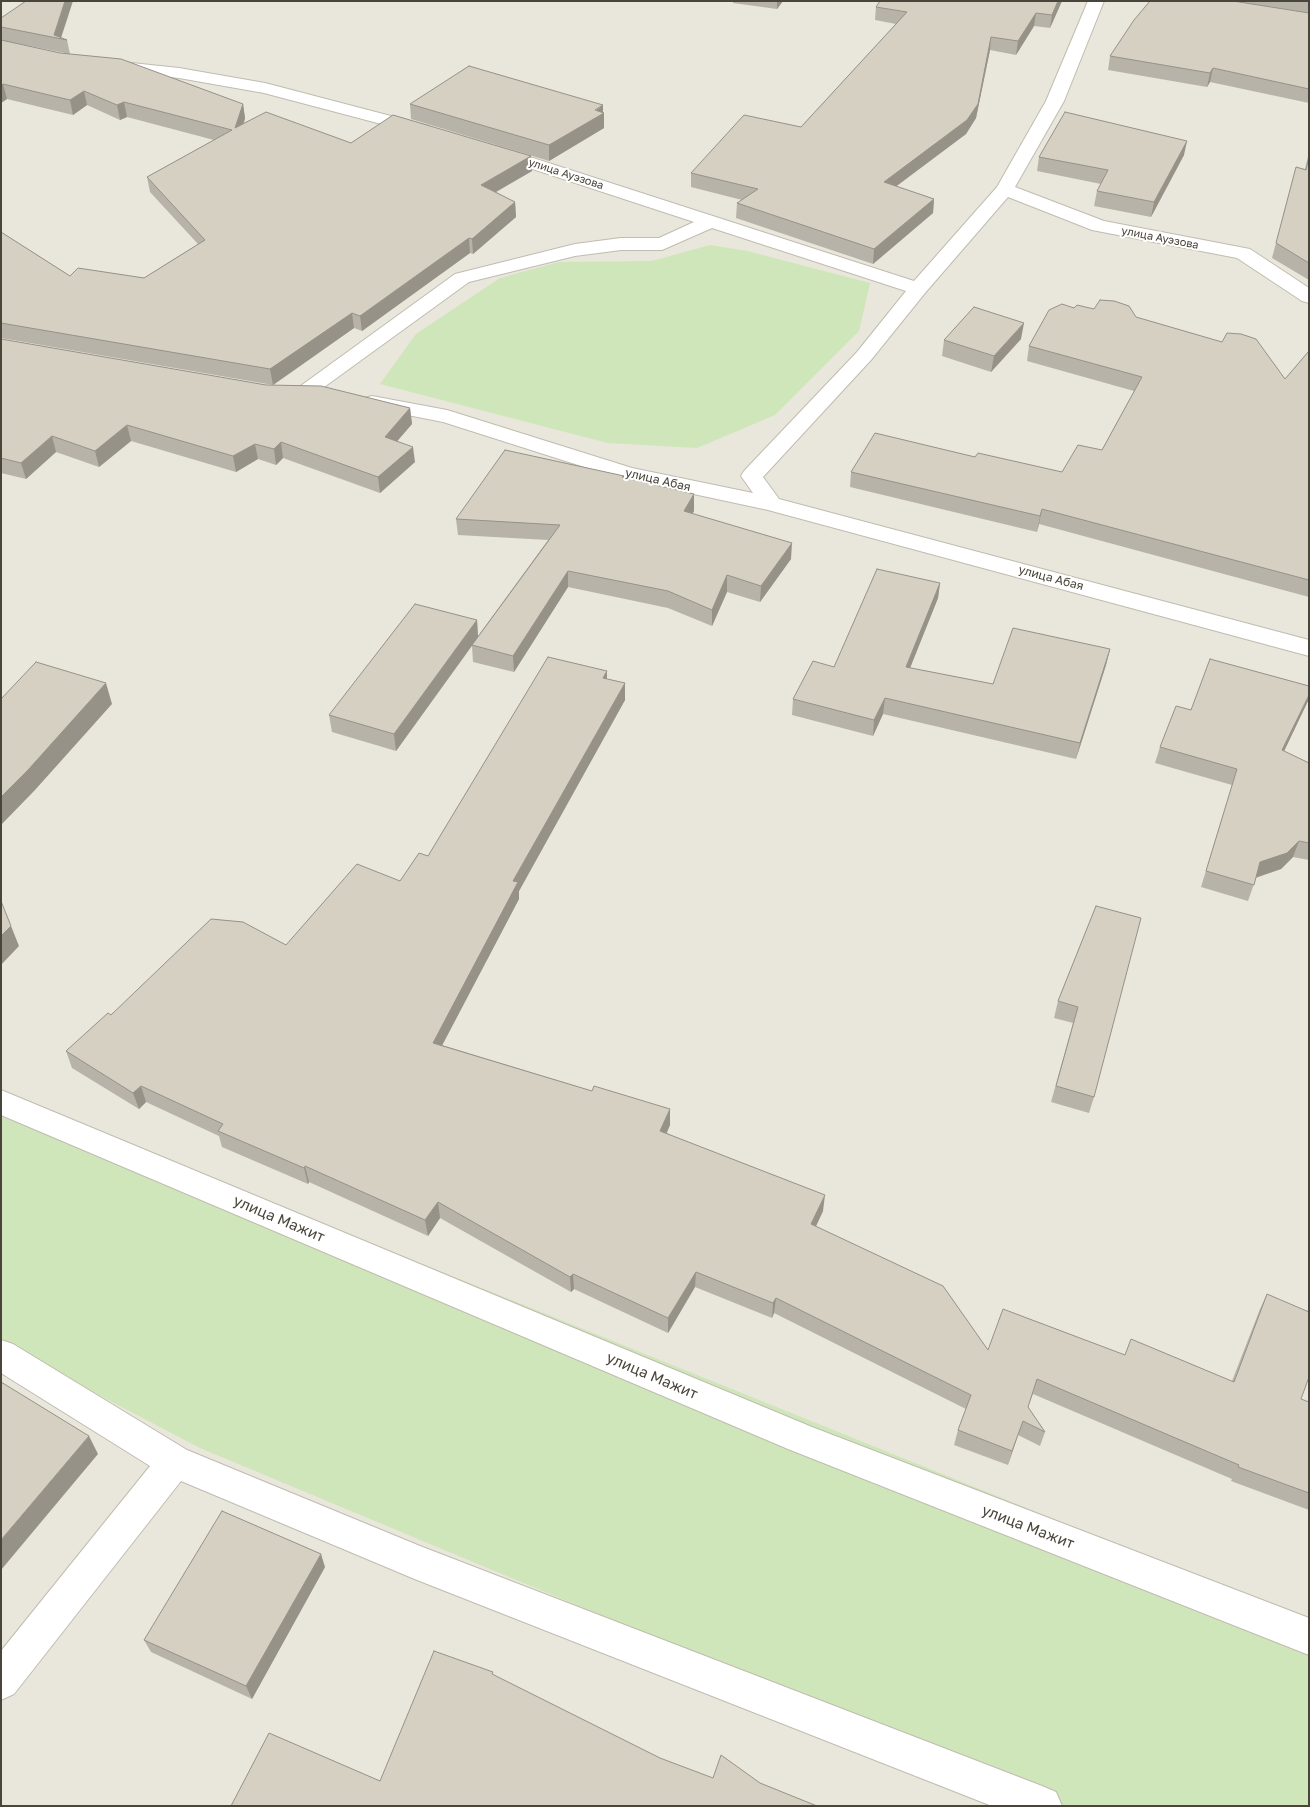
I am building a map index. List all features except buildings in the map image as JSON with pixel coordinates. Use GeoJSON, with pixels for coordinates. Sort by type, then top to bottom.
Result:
{"type":"FeatureCollection","features":[{"type":"Feature","properties":{"kind":"street"},"geometry":{"type":"LineString","coordinates":[[771,504],[752,476],[864,356],[918,289],[1005,189],[1054,101],[1096,1]]}},
{"type":"Feature","properties":{"kind":"street"},"geometry":{"type":"LineString","coordinates":[[92,64],[179,73],[265,88],[436,134]]}},
{"type":"Feature","properties":{"kind":"street","name":"улица Ауэзова"},"geometry":{"type":"LineString","coordinates":[[483,147],[918,289]]}},
{"type":"Feature","properties":{"kind":"street","name":"улица Ауэзова"},"geometry":{"type":"LineString","coordinates":[[1005,189],[1099,226],[1243,253],[1309,297]]}},
{"type":"Feature","properties":{"kind":"street","name":"улица Абая"},"geometry":{"type":"LineString","coordinates":[[711,221],[662,244],[621,244],[575,250],[462,278],[294,394],[340,396],[446,416],[627,473],[771,504],[1309,648]]}},
{"type":"Feature","properties":{"kind":"street","name":"улица Мажит"},"geometry":{"type":"LineString","coordinates":[[1,1102],[800,1438],[1309,1637]]}},
{"type":"Feature","properties":{"kind":"street"},"geometry":{"type":"LineString","coordinates":[[1,1355],[175,1462],[417,1562],[1042,1806]]}},
{"type":"Feature","properties":{"kind":"street"},"geometry":{"type":"LineString","coordinates":[[1,1681],[175,1462]]}},
{"type":"Feature","properties":{"kind":"shaded area"},"geometry":{"type":"Polygon","coordinates":[[[1,1],[1309,1],[1309,1806],[1,1806],[1,1]]]}},
{"type":"Feature","properties":{"kind":"green space"},"geometry":{"type":"Polygon","coordinates":[[[710,245],[747,251],[870,283],[859,331],[775,415],[697,448],[608,443],[380,384],[416,334],[500,278],[559,262],[652,261],[710,245]]]}},
{"type":"Feature","properties":{"kind":"green space"},"geometry":{"type":"Polygon","coordinates":[[[1,1094],[1309,1622],[1309,1806],[1058,1806],[200,1448],[1,1344],[1,1094]]]}}]}
